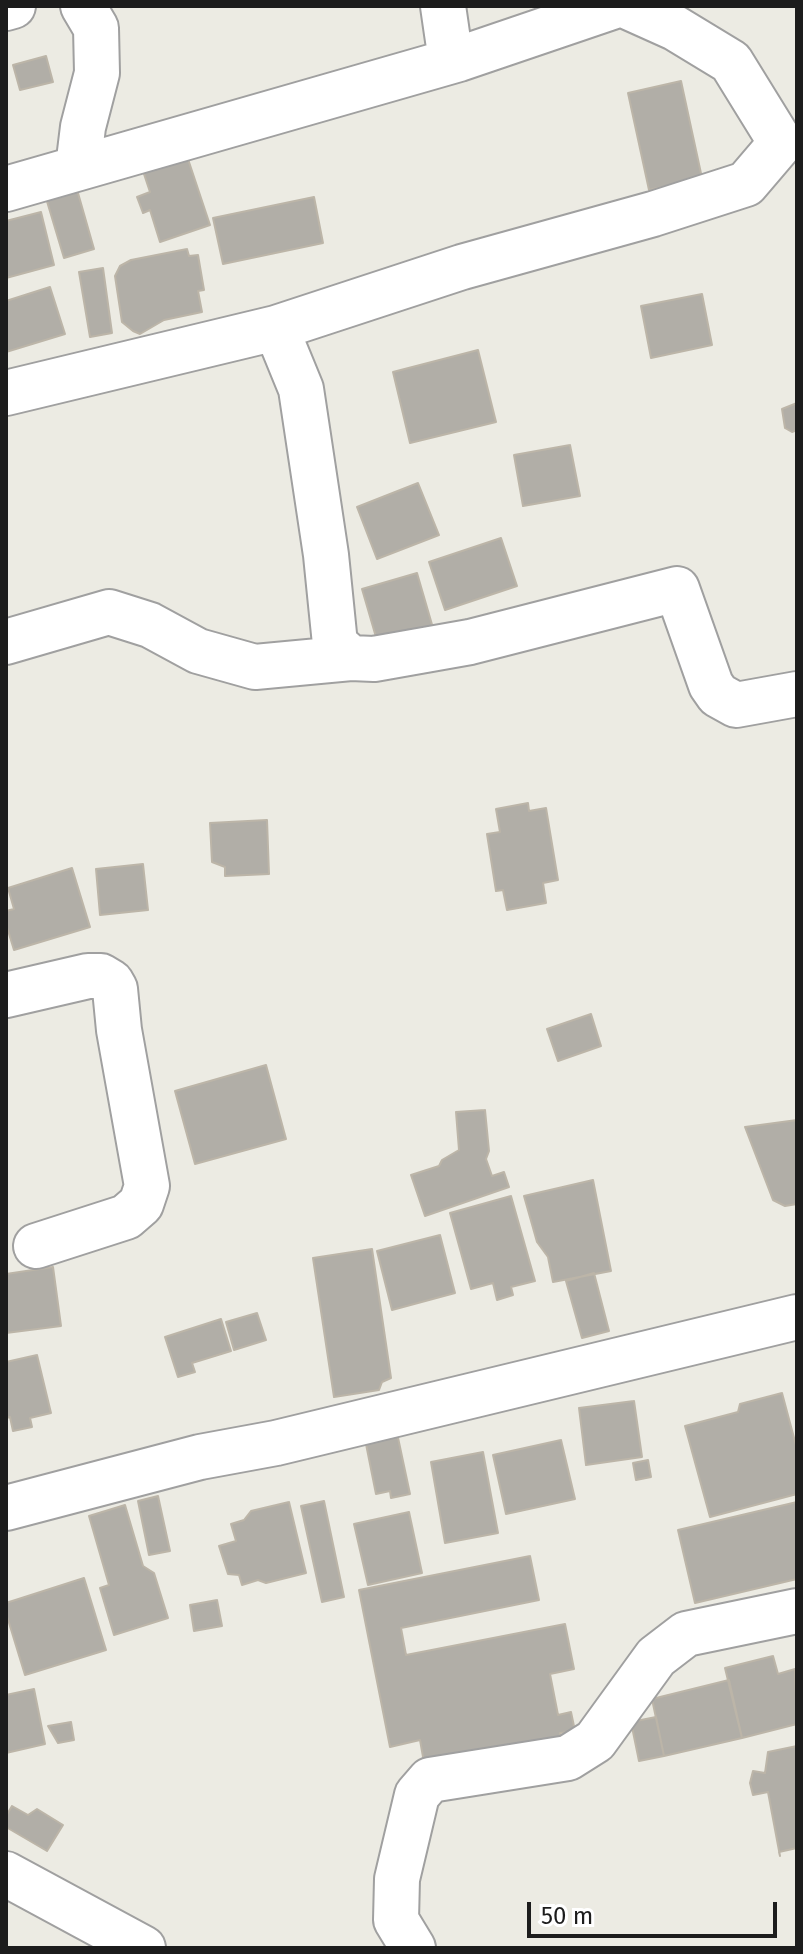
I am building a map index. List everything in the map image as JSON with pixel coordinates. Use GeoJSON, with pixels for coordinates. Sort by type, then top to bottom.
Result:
{"type":"FeatureCollection","features":[{"type":"Feature","properties":{"kind":"street"},"geometry":{"type":"LineString","coordinates":[[6,8],[13,6]]}},
{"type":"Feature","properties":{"kind":"street"},"geometry":{"type":"LineString","coordinates":[[78,168],[83,127],[97,73],[96,28],[83,6]]}},
{"type":"Feature","properties":{"kind":"street"},"geometry":{"type":"LineString","coordinates":[[443,6],[451,61]]}},
{"type":"Feature","properties":{"kind":"street"},"geometry":{"type":"LineString","coordinates":[[6,189],[451,61],[615,6]]}},
{"type":"Feature","properties":{"kind":"street"},"geometry":{"type":"LineString","coordinates":[[6,393],[276,328],[462,267],[653,214],[746,184],[789,130],[731,62],[675,28],[626,6]]}},
{"type":"Feature","properties":{"kind":"street"},"geometry":{"type":"LineString","coordinates":[[276,328],[301,389],[326,555],[335,644],[351,658]]}},
{"type":"Feature","properties":{"kind":"street"},"geometry":{"type":"LineString","coordinates":[[6,642],[109,612],[150,625],[198,651],[255,667],[351,658],[374,659],[470,642],[677,589],[711,685],[718,695],[736,705],[797,694]]}},
{"type":"Feature","properties":{"kind":"street"},"geometry":{"type":"LineString","coordinates":[[6,995],[88,976],[101,976],[111,982],[115,989],[119,1030],[147,1186],[141,1204],[126,1217],[36,1246]]}},
{"type":"Feature","properties":{"kind":"street"},"geometry":{"type":"LineString","coordinates":[[6,1508],[200,1457],[276,1443],[797,1317]]}},
{"type":"Feature","properties":{"kind":"street"},"geometry":{"type":"LineString","coordinates":[[413,1948],[396,1920],[397,1879],[417,1795],[430,1780],[568,1758],[595,1741],[656,1657],[686,1634],[797,1611]]}},
{"type":"Feature","properties":{"kind":"street"},"geometry":{"type":"LineString","coordinates":[[6,1874],[143,1948]]}},
{"type":"Feature","properties":{"kind":"building"},"geometry":{"type":"Polygon","coordinates":[[[46,56],[53,82],[20,90],[13,65],[46,56]]]}},
{"type":"Feature","properties":{"kind":"building"},"geometry":{"type":"Polygon","coordinates":[[[681,81],[702,178],[649,190],[628,93],[681,81]]]}},
{"type":"Feature","properties":{"kind":"building"},"geometry":{"type":"Polygon","coordinates":[[[186,153],[210,225],[160,242],[150,210],[143,213],[137,197],[150,192],[142,168],[186,153]]]}},
{"type":"Feature","properties":{"kind":"building"},"geometry":{"type":"Polygon","coordinates":[[[74,179],[94,249],[64,258],[43,188],[74,179]]]}},
{"type":"Feature","properties":{"kind":"building"},"geometry":{"type":"Polygon","coordinates":[[[314,197],[323,243],[223,264],[213,218],[314,197]]]}},
{"type":"Feature","properties":{"kind":"building"},"geometry":{"type":"Polygon","coordinates":[[[41,212],[54,265],[6,278],[6,221],[41,212]]]}},
{"type":"Feature","properties":{"kind":"building"},"geometry":{"type":"Polygon","coordinates":[[[187,249],[189,256],[198,255],[204,290],[198,291],[202,312],[164,320],[140,334],[133,331],[122,322],[115,276],[120,266],[131,260],[187,249]]]}},
{"type":"Feature","properties":{"kind":"building"},"geometry":{"type":"Polygon","coordinates":[[[103,268],[112,333],[90,337],[79,272],[103,268]]]}},
{"type":"Feature","properties":{"kind":"building"},"geometry":{"type":"Polygon","coordinates":[[[50,287],[65,334],[6,352],[6,301],[50,287]]]}},
{"type":"Feature","properties":{"kind":"building"},"geometry":{"type":"Polygon","coordinates":[[[702,294],[712,345],[651,358],[641,306],[702,294]]]}},
{"type":"Feature","properties":{"kind":"building"},"geometry":{"type":"Polygon","coordinates":[[[478,350],[496,422],[410,443],[393,372],[478,350]]]}},
{"type":"Feature","properties":{"kind":"building"},"geometry":{"type":"Polygon","coordinates":[[[797,403],[797,430],[792,432],[785,428],[782,409],[797,403]]]}},
{"type":"Feature","properties":{"kind":"building"},"geometry":{"type":"Polygon","coordinates":[[[570,445],[580,496],[523,506],[514,455],[570,445]]]}},
{"type":"Feature","properties":{"kind":"building"},"geometry":{"type":"Polygon","coordinates":[[[418,483],[439,535],[377,559],[357,507],[418,483]]]}},
{"type":"Feature","properties":{"kind":"building"},"geometry":{"type":"Polygon","coordinates":[[[501,538],[517,586],[445,610],[429,562],[501,538]]]}},
{"type":"Feature","properties":{"kind":"building"},"geometry":{"type":"Polygon","coordinates":[[[417,573],[433,628],[378,644],[362,589],[417,573]]]}},
{"type":"Feature","properties":{"kind":"building"},"geometry":{"type":"Polygon","coordinates":[[[528,803],[529,811],[546,808],[558,880],[543,883],[546,903],[507,910],[503,890],[496,891],[487,834],[500,832],[496,809],[528,803]]]}},
{"type":"Feature","properties":{"kind":"building"},"geometry":{"type":"Polygon","coordinates":[[[267,820],[269,874],[225,876],[225,867],[212,862],[210,823],[267,820]]]}},
{"type":"Feature","properties":{"kind":"building"},"geometry":{"type":"Polygon","coordinates":[[[143,864],[148,910],[100,915],[96,869],[143,864]]]}},
{"type":"Feature","properties":{"kind":"building"},"geometry":{"type":"Polygon","coordinates":[[[72,868],[90,927],[14,950],[6,924],[6,911],[14,909],[8,888],[72,868]]]}},
{"type":"Feature","properties":{"kind":"building"},"geometry":{"type":"Polygon","coordinates":[[[591,1014],[601,1046],[558,1061],[547,1029],[591,1014]]]}},
{"type":"Feature","properties":{"kind":"building"},"geometry":{"type":"Polygon","coordinates":[[[266,1065],[286,1139],[195,1164],[175,1091],[266,1065]]]}},
{"type":"Feature","properties":{"kind":"building"},"geometry":{"type":"Polygon","coordinates":[[[485,1110],[489,1151],[486,1159],[492,1176],[504,1172],[509,1187],[425,1216],[411,1175],[439,1166],[442,1160],[459,1150],[456,1112],[485,1110]]]}},
{"type":"Feature","properties":{"kind":"building"},"geometry":{"type":"Polygon","coordinates":[[[797,1120],[797,1204],[785,1206],[773,1200],[745,1127],[797,1120]]]}},
{"type":"Feature","properties":{"kind":"building"},"geometry":{"type":"Polygon","coordinates":[[[593,1180],[611,1271],[553,1282],[548,1257],[537,1242],[524,1196],[593,1180]]]}},
{"type":"Feature","properties":{"kind":"building"},"geometry":{"type":"Polygon","coordinates":[[[511,1196],[535,1281],[511,1287],[513,1295],[497,1300],[493,1283],[471,1289],[450,1213],[511,1196]]]}},
{"type":"Feature","properties":{"kind":"building"},"geometry":{"type":"Polygon","coordinates":[[[440,1235],[455,1293],[392,1310],[377,1251],[440,1235]]]}},
{"type":"Feature","properties":{"kind":"building"},"geometry":{"type":"Polygon","coordinates":[[[372,1249],[391,1378],[382,1382],[379,1390],[334,1397],[313,1258],[372,1249]]]}},
{"type":"Feature","properties":{"kind":"building"},"geometry":{"type":"Polygon","coordinates":[[[53,1267],[61,1326],[6,1333],[6,1274],[53,1267]]]}},
{"type":"Feature","properties":{"kind":"building"},"geometry":{"type":"Polygon","coordinates":[[[594,1273],[609,1331],[582,1338],[566,1281],[594,1273]]]}},
{"type":"Feature","properties":{"kind":"building"},"geometry":{"type":"Polygon","coordinates":[[[257,1313],[266,1340],[234,1350],[226,1322],[257,1313]]]}},
{"type":"Feature","properties":{"kind":"building"},"geometry":{"type":"Polygon","coordinates":[[[221,1319],[231,1351],[192,1363],[195,1372],[178,1377],[165,1337],[221,1319]]]}},
{"type":"Feature","properties":{"kind":"building"},"geometry":{"type":"Polygon","coordinates":[[[37,1355],[51,1413],[30,1418],[32,1427],[13,1431],[10,1417],[6,1418],[6,1362],[37,1355]]]}},
{"type":"Feature","properties":{"kind":"building"},"geometry":{"type":"Polygon","coordinates":[[[782,1393],[797,1449],[797,1494],[710,1517],[685,1426],[738,1412],[740,1404],[782,1393]]]}},
{"type":"Feature","properties":{"kind":"building"},"geometry":{"type":"Polygon","coordinates":[[[634,1401],[642,1457],[586,1465],[579,1408],[634,1401]]]}},
{"type":"Feature","properties":{"kind":"building"},"geometry":{"type":"Polygon","coordinates":[[[397,1433],[410,1494],[391,1498],[390,1491],[376,1494],[365,1439],[397,1433]]]}},
{"type":"Feature","properties":{"kind":"building"},"geometry":{"type":"Polygon","coordinates":[[[561,1440],[575,1499],[506,1514],[493,1455],[561,1440]]]}},
{"type":"Feature","properties":{"kind":"building"},"geometry":{"type":"Polygon","coordinates":[[[483,1452],[498,1533],[445,1543],[431,1462],[483,1452]]]}},
{"type":"Feature","properties":{"kind":"building"},"geometry":{"type":"Polygon","coordinates":[[[648,1460],[651,1477],[636,1480],[633,1463],[648,1460]]]}},
{"type":"Feature","properties":{"kind":"building"},"geometry":{"type":"Polygon","coordinates":[[[158,1496],[170,1551],[149,1555],[138,1501],[158,1496]]]}},
{"type":"Feature","properties":{"kind":"building"},"geometry":{"type":"Polygon","coordinates":[[[324,1501],[344,1597],[322,1602],[301,1506],[324,1501]]]}},
{"type":"Feature","properties":{"kind":"building"},"geometry":{"type":"Polygon","coordinates":[[[289,1502],[306,1573],[266,1583],[258,1580],[242,1585],[239,1575],[228,1574],[219,1546],[236,1541],[231,1524],[244,1520],[251,1511],[289,1502]]]}},
{"type":"Feature","properties":{"kind":"building"},"geometry":{"type":"Polygon","coordinates":[[[797,1502],[797,1579],[695,1603],[678,1530],[797,1502]]]}},
{"type":"Feature","properties":{"kind":"building"},"geometry":{"type":"Polygon","coordinates":[[[125,1505],[143,1566],[154,1573],[168,1618],[114,1635],[100,1588],[109,1585],[89,1516],[125,1505]]]}},
{"type":"Feature","properties":{"kind":"building"},"geometry":{"type":"Polygon","coordinates":[[[409,1512],[422,1573],[368,1585],[354,1524],[409,1512]]]}},
{"type":"Feature","properties":{"kind":"building"},"geometry":{"type":"Polygon","coordinates":[[[530,1556],[539,1600],[401,1628],[406,1655],[565,1624],[574,1669],[550,1674],[558,1715],[571,1712],[575,1731],[560,1733],[562,1741],[425,1768],[420,1740],[390,1747],[359,1590],[530,1556]]]}},
{"type":"Feature","properties":{"kind":"building"},"geometry":{"type":"Polygon","coordinates":[[[84,1578],[106,1650],[25,1675],[6,1613],[6,1603],[84,1578]]]}},
{"type":"Feature","properties":{"kind":"building"},"geometry":{"type":"Polygon","coordinates":[[[217,1600],[222,1626],[194,1631],[190,1605],[217,1600]]]}},
{"type":"Feature","properties":{"kind":"building"},"geometry":{"type":"Polygon","coordinates":[[[773,1656],[778,1674],[795,1669],[797,1724],[742,1738],[725,1668],[773,1656]]]}},
{"type":"Feature","properties":{"kind":"building"},"geometry":{"type":"Polygon","coordinates":[[[729,1680],[742,1738],[664,1756],[652,1699],[729,1680]]]}},
{"type":"Feature","properties":{"kind":"building"},"geometry":{"type":"Polygon","coordinates":[[[34,1689],[45,1744],[6,1753],[6,1695],[34,1689]]]}},
{"type":"Feature","properties":{"kind":"building"},"geometry":{"type":"Polygon","coordinates":[[[656,1717],[664,1756],[639,1761],[631,1722],[656,1717]]]}},
{"type":"Feature","properties":{"kind":"building"},"geometry":{"type":"Polygon","coordinates":[[[71,1722],[74,1740],[58,1743],[48,1726],[71,1722]]]}},
{"type":"Feature","properties":{"kind":"building"},"geometry":{"type":"Polygon","coordinates":[[[797,1746],[797,1848],[779,1852],[768,1792],[753,1795],[750,1783],[753,1771],[765,1773],[768,1752],[797,1746]]]}},
{"type":"Feature","properties":{"kind":"building"},"geometry":{"type":"Polygon","coordinates":[[[12,1806],[28,1815],[37,1809],[63,1825],[47,1851],[6,1827],[6,1816],[12,1806]]]}}]}
